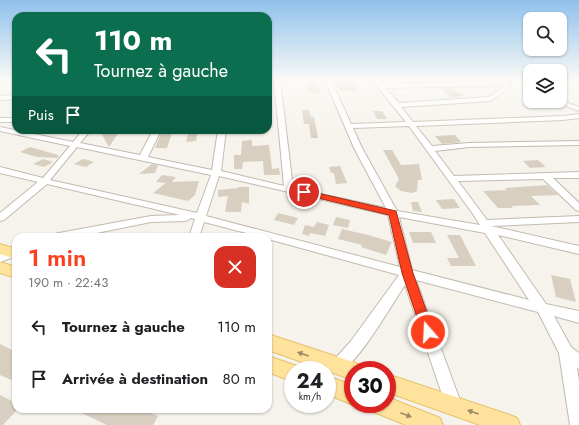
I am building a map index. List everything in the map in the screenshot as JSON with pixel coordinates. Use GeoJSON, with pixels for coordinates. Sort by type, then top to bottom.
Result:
{"type":"FeatureCollection","features":[{"type":"Feature","properties":{"kind":"main road"},"geometry":{"type":"LineString","coordinates":[[0,267],[12,272]]}},
{"type":"Feature","properties":{"kind":"main road"},"geometry":{"type":"LineString","coordinates":[[272,343],[344,368]]}},
{"type":"Feature","properties":{"kind":"main road"},"geometry":{"type":"LineString","coordinates":[[272,365],[284,370]]}},
{"type":"Feature","properties":{"kind":"main road"},"geometry":{"type":"LineString","coordinates":[[396,386],[510,425]]}},
{"type":"Feature","properties":{"kind":"main road"},"geometry":{"type":"LineString","coordinates":[[396,411],[432,425]]}},
{"type":"Feature","properties":{"kind":"street"},"geometry":{"type":"LineString","coordinates":[[280,100],[289,189]]}},
{"type":"Feature","properties":{"kind":"street"},"geometry":{"type":"LineString","coordinates":[[337,100],[348,126],[393,213],[407,273],[454,406]]}},
{"type":"Feature","properties":{"kind":"street"},"geometry":{"type":"LineString","coordinates":[[393,100],[487,227],[542,308],[566,352],[579,425]]}},
{"type":"Feature","properties":{"kind":"street"},"geometry":{"type":"LineString","coordinates":[[397,105],[478,100]]}},
{"type":"Feature","properties":{"kind":"street"},"geometry":{"type":"LineString","coordinates":[[567,105],[579,109]]}},
{"type":"Feature","properties":{"kind":"street"},"geometry":{"type":"LineString","coordinates":[[348,126],[563,118],[579,116]]}},
{"type":"Feature","properties":{"kind":"street"},"geometry":{"type":"LineString","coordinates":[[0,120],[12,120]]}},
{"type":"Feature","properties":{"kind":"street"},"geometry":{"type":"LineString","coordinates":[[0,129],[12,132]]}},
{"type":"Feature","properties":{"kind":"street"},"geometry":{"type":"LineString","coordinates":[[24,134],[216,173],[393,213],[487,227],[579,250]]}},
{"type":"Feature","properties":{"kind":"street"},"geometry":{"type":"LineString","coordinates":[[0,218],[44,182],[84,134]]}},
{"type":"Feature","properties":{"kind":"street"},"geometry":{"type":"LineString","coordinates":[[143,158],[155,134]]}},
{"type":"Feature","properties":{"kind":"street"},"geometry":{"type":"LineString","coordinates":[[196,233],[216,173],[221,134]]}},
{"type":"Feature","properties":{"kind":"street"},"geometry":{"type":"LineString","coordinates":[[430,149],[469,145],[579,143]]}},
{"type":"Feature","properties":{"kind":"street"},"geometry":{"type":"LineString","coordinates":[[0,170],[44,182],[202,218],[258,233]]}},
{"type":"Feature","properties":{"kind":"street"},"geometry":{"type":"LineString","coordinates":[[452,179],[579,175]]}},
{"type":"Feature","properties":{"kind":"street"},"geometry":{"type":"LineString","coordinates":[[545,176],[579,208]]}},
{"type":"Feature","properties":{"kind":"street"},"geometry":{"type":"LineString","coordinates":[[80,233],[151,219],[202,218]]}},
{"type":"Feature","properties":{"kind":"street"},"geometry":{"type":"LineString","coordinates":[[487,227],[579,219]]}},
{"type":"Feature","properties":{"kind":"street"},"geometry":{"type":"LineString","coordinates":[[272,237],[579,317]]}},
{"type":"Feature","properties":{"kind":"street"},"geometry":{"type":"LineString","coordinates":[[349,361],[356,346],[407,273]]}},
{"type":"Feature","properties":{"kind":"street"},"geometry":{"type":"LineString","coordinates":[[566,352],[579,362]]}},
{"type":"Feature","properties":{"kind":"building"},"geometry":{"type":"Polygon","coordinates":[[[302,110],[309,110],[311,117],[314,117],[318,138],[311,138],[309,124],[304,124],[302,110]]]}},
{"type":"Feature","properties":{"kind":"building"},"geometry":{"type":"Polygon","coordinates":[[[373,111],[382,111],[387,119],[377,119],[373,111]]]}},
{"type":"Feature","properties":{"kind":"building"},"geometry":{"type":"Polygon","coordinates":[[[102,134],[118,134],[109,147],[102,134]]]}},
{"type":"Feature","properties":{"kind":"building"},"geometry":{"type":"Polygon","coordinates":[[[161,134],[172,134],[167,148],[155,148],[161,134]]]}},
{"type":"Feature","properties":{"kind":"building"},"geometry":{"type":"Polygon","coordinates":[[[188,134],[197,134],[196,141],[186,142],[188,134]]]}},
{"type":"Feature","properties":{"kind":"building"},"geometry":{"type":"Polygon","coordinates":[[[455,135],[461,142],[442,144],[435,136],[455,135]]]}},
{"type":"Feature","properties":{"kind":"building"},"geometry":{"type":"Polygon","coordinates":[[[252,140],[252,146],[269,145],[272,169],[279,168],[280,175],[264,175],[263,161],[243,162],[242,169],[234,169],[234,155],[241,155],[242,141],[252,140]]]}},
{"type":"Feature","properties":{"kind":"building"},"geometry":{"type":"Polygon","coordinates":[[[30,147],[58,155],[58,158],[37,157],[20,152],[30,147]]]}},
{"type":"Feature","properties":{"kind":"building"},"geometry":{"type":"Polygon","coordinates":[[[383,150],[392,150],[401,165],[419,164],[422,180],[418,180],[417,191],[412,193],[401,191],[395,186],[399,179],[383,150]]]}},
{"type":"Feature","properties":{"kind":"building"},"geometry":{"type":"Polygon","coordinates":[[[43,159],[53,162],[44,167],[33,164],[43,159]]]}},
{"type":"Feature","properties":{"kind":"building"},"geometry":{"type":"Polygon","coordinates":[[[83,159],[94,162],[86,167],[74,164],[83,159]]]}},
{"type":"Feature","properties":{"kind":"building"},"geometry":{"type":"Polygon","coordinates":[[[538,160],[546,167],[530,168],[523,161],[538,160]]]}},
{"type":"Feature","properties":{"kind":"building"},"geometry":{"type":"Polygon","coordinates":[[[152,164],[158,165],[155,173],[139,174],[152,164]]]}},
{"type":"Feature","properties":{"kind":"building"},"geometry":{"type":"Polygon","coordinates":[[[340,166],[347,183],[336,184],[334,173],[331,173],[329,167],[340,166]]]}},
{"type":"Feature","properties":{"kind":"building"},"geometry":{"type":"Polygon","coordinates":[[[162,175],[176,177],[172,182],[199,181],[195,195],[188,201],[153,193],[166,183],[156,182],[162,175]]]}},
{"type":"Feature","properties":{"kind":"building"},"geometry":{"type":"Polygon","coordinates":[[[547,185],[558,195],[531,196],[540,205],[511,206],[513,208],[498,208],[483,191],[507,190],[505,188],[547,185]]]}},
{"type":"Feature","properties":{"kind":"building"},"geometry":{"type":"Polygon","coordinates":[[[249,187],[249,204],[242,202],[241,212],[225,212],[228,196],[218,197],[218,190],[249,187]]]}},
{"type":"Feature","properties":{"kind":"building"},"geometry":{"type":"Polygon","coordinates":[[[454,199],[460,208],[442,209],[436,200],[454,199]]]}},
{"type":"Feature","properties":{"kind":"building"},"geometry":{"type":"Polygon","coordinates":[[[411,202],[418,202],[422,212],[413,211],[411,202]]]}},
{"type":"Feature","properties":{"kind":"building"},"geometry":{"type":"Polygon","coordinates":[[[278,213],[298,218],[294,225],[274,220],[278,213]]]}},
{"type":"Feature","properties":{"kind":"building"},"geometry":{"type":"Polygon","coordinates":[[[336,217],[350,220],[348,228],[333,225],[336,217]]]}},
{"type":"Feature","properties":{"kind":"building"},"geometry":{"type":"Polygon","coordinates":[[[317,222],[329,225],[325,236],[310,233],[309,236],[302,234],[305,225],[314,227],[317,222]]]}},
{"type":"Feature","properties":{"kind":"building"},"geometry":{"type":"Polygon","coordinates":[[[342,229],[392,242],[386,255],[361,247],[362,245],[338,239],[342,229]]]}},
{"type":"Feature","properties":{"kind":"building"},"geometry":{"type":"Polygon","coordinates":[[[409,232],[431,232],[436,243],[413,243],[409,232]]]}},
{"type":"Feature","properties":{"kind":"building"},"geometry":{"type":"Polygon","coordinates":[[[447,235],[460,235],[476,266],[451,266],[447,258],[459,258],[447,235]]]}},
{"type":"Feature","properties":{"kind":"building"},"geometry":{"type":"Polygon","coordinates":[[[551,275],[570,279],[576,302],[556,297],[551,275]]]}},
{"type":"Feature","properties":{"kind":"building"},"geometry":{"type":"Polygon","coordinates":[[[0,344],[12,350],[12,380],[0,375],[0,344]]]}},
{"type":"Feature","properties":{"kind":"building"},"geometry":{"type":"Polygon","coordinates":[[[0,395],[12,401],[12,413],[14,413],[3,425],[0,425],[0,395]]]}},
{"type":"Feature","properties":{"kind":"building"},"geometry":{"type":"Polygon","coordinates":[[[82,413],[151,413],[158,416],[153,425],[107,425],[82,413]]]}},
{"type":"Feature","properties":{"kind":"route"},"geometry":{"type":"LineString","coordinates":[[304,192],[393,213],[407,273],[428,332]]}}]}
